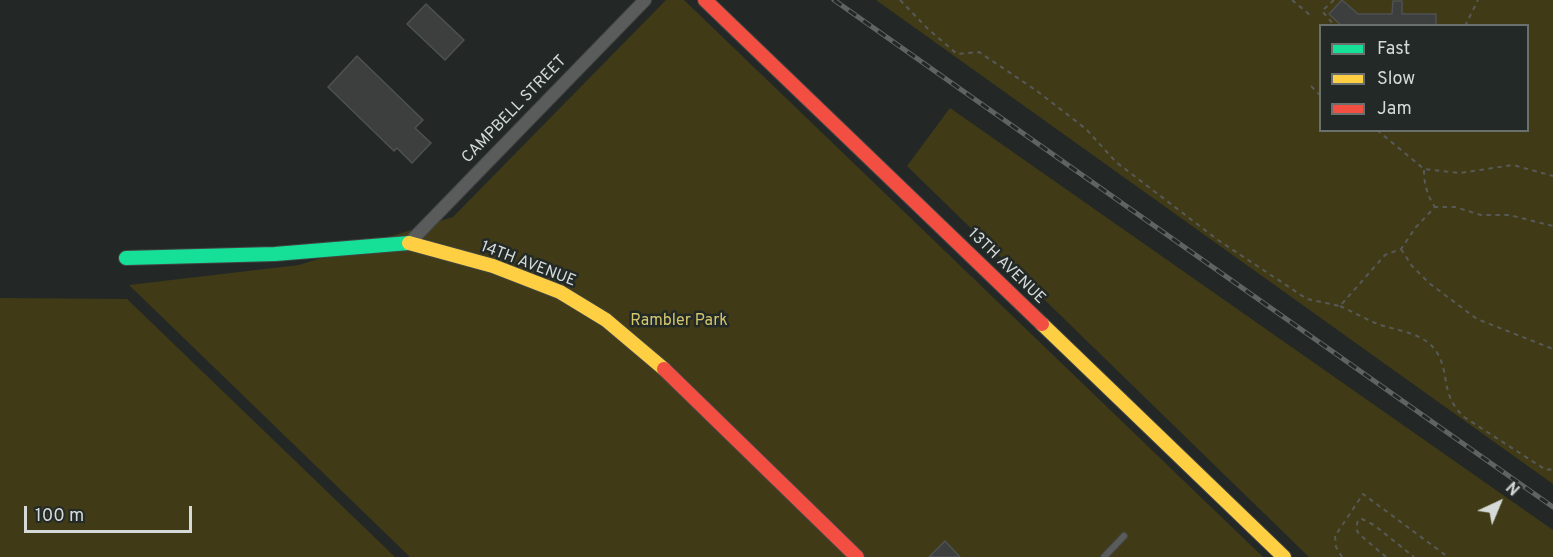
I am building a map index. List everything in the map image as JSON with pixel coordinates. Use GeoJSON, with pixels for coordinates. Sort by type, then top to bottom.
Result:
{"type":"FeatureCollection","features":[{"type":"Feature","properties":{"kind":"street","name":"CAMPBELL STREET"},"geometry":{"type":"LineString","coordinates":[[409,243],[645,0]]}},
{"type":"Feature","properties":{"kind":"street","name":"13TH AVENUE"},"geometry":{"type":"LineString","coordinates":[[705,0],[1284,557]]}},
{"type":"Feature","properties":{"kind":"street","name":"14TH AVENUE"},"geometry":{"type":"LineString","coordinates":[[126,258],[275,254],[409,243],[493,266],[560,292],[606,320],[653,358],[857,557]]}},
{"type":"Feature","properties":{"kind":"lane"},"geometry":{"type":"LineString","coordinates":[[1104,557],[1124,536]]}},
{"type":"Feature","properties":{"kind":"path"},"geometry":{"type":"LineString","coordinates":[[900,0],[957,54],[979,52],[1045,98],[1086,129],[1116,162],[1218,240],[1307,299],[1340,306],[1380,325],[1419,337],[1435,349],[1442,363],[1446,386],[1453,406],[1464,417],[1546,470],[1553,469]]}},
{"type":"Feature","properties":{"kind":"path"},"geometry":{"type":"LineString","coordinates":[[1292,0],[1310,15]]}},
{"type":"Feature","properties":{"kind":"path"},"geometry":{"type":"LineString","coordinates":[[1333,24],[1322,11],[1334,0]]}},
{"type":"Feature","properties":{"kind":"path"},"geometry":{"type":"LineString","coordinates":[[1466,24],[1478,0]]}},
{"type":"Feature","properties":{"kind":"path"},"geometry":{"type":"LineString","coordinates":[[1311,86],[1319,94]]}},
{"type":"Feature","properties":{"kind":"path"},"geometry":{"type":"LineString","coordinates":[[1379,132],[1424,170],[1460,173],[1513,165],[1553,176]]}},
{"type":"Feature","properties":{"kind":"path"},"geometry":{"type":"LineString","coordinates":[[1424,170],[1428,197],[1435,207]]}},
{"type":"Feature","properties":{"kind":"path"},"geometry":{"type":"LineString","coordinates":[[1340,306],[1385,255],[1401,249],[1416,226],[1435,207],[1455,207],[1481,215],[1509,215],[1553,226]]}},
{"type":"Feature","properties":{"kind":"path"},"geometry":{"type":"LineString","coordinates":[[1401,249],[1412,266],[1429,283],[1476,319],[1553,349]]}},
{"type":"Feature","properties":{"kind":"path"},"geometry":{"type":"LineString","coordinates":[[1341,557],[1336,547],[1335,536],[1363,494],[1448,557]]}},
{"type":"Feature","properties":{"kind":"path"},"geometry":{"type":"LineString","coordinates":[[1386,557],[1356,530],[1358,519],[1374,525],[1414,557]]}},
{"type":"Feature","properties":{"kind":"green space","name":"Rambler Park"},"geometry":{"type":"Polygon","coordinates":[[[666,0],[684,0],[1263,557],[410,557],[129,285],[299,265],[453,217],[666,0]]]}},
{"type":"Feature","properties":{"kind":"green space"},"geometry":{"type":"Polygon","coordinates":[[[876,0],[1553,0],[1553,484],[876,0]]]}},
{"type":"Feature","properties":{"kind":"green space"},"geometry":{"type":"Polygon","coordinates":[[[950,108],[1553,530],[1553,557],[1309,557],[907,166],[950,108]]]}},
{"type":"Feature","properties":{"kind":"green space"},"geometry":{"type":"Polygon","coordinates":[[[0,298],[127,299],[395,557],[0,557],[0,298]]]}},
{"type":"Feature","properties":{"kind":"building"},"geometry":{"type":"Polygon","coordinates":[[[1342,0],[1358,14],[1392,14],[1393,1],[1402,1],[1402,14],[1436,14],[1436,24],[1340,24],[1329,14],[1342,0]]]}},
{"type":"Feature","properties":{"kind":"building"},"geometry":{"type":"Polygon","coordinates":[[[426,4],[464,40],[445,60],[407,24],[426,4]]]}},
{"type":"Feature","properties":{"kind":"building"},"geometry":{"type":"Polygon","coordinates":[[[357,56],[423,120],[415,128],[431,143],[412,163],[397,148],[394,151],[328,87],[357,56]]]}},
{"type":"Feature","properties":{"kind":"building"},"geometry":{"type":"Polygon","coordinates":[[[945,541],[960,557],[929,557],[945,541]]]}},
{"type":"Feature","properties":{"kind":"railway"},"geometry":{"type":"LineString","coordinates":[[834,0],[1553,507]]}},
{"type":"Feature","properties":{"kind":"traffic: fast"},"geometry":{"type":"LineString","coordinates":[[126,258],[275,254],[409,243]]}},
{"type":"Feature","properties":{"kind":"traffic: slow"},"geometry":{"type":"LineString","coordinates":[[409,243],[493,266],[560,292],[606,320],[664,369]]}},
{"type":"Feature","properties":{"kind":"traffic: slow"},"geometry":{"type":"LineString","coordinates":[[1042,324],[1284,557]]}},
{"type":"Feature","properties":{"kind":"traffic: jam"},"geometry":{"type":"LineString","coordinates":[[705,0],[1042,324]]}},
{"type":"Feature","properties":{"kind":"traffic: jam"},"geometry":{"type":"LineString","coordinates":[[664,369],[857,557]]}}]}
